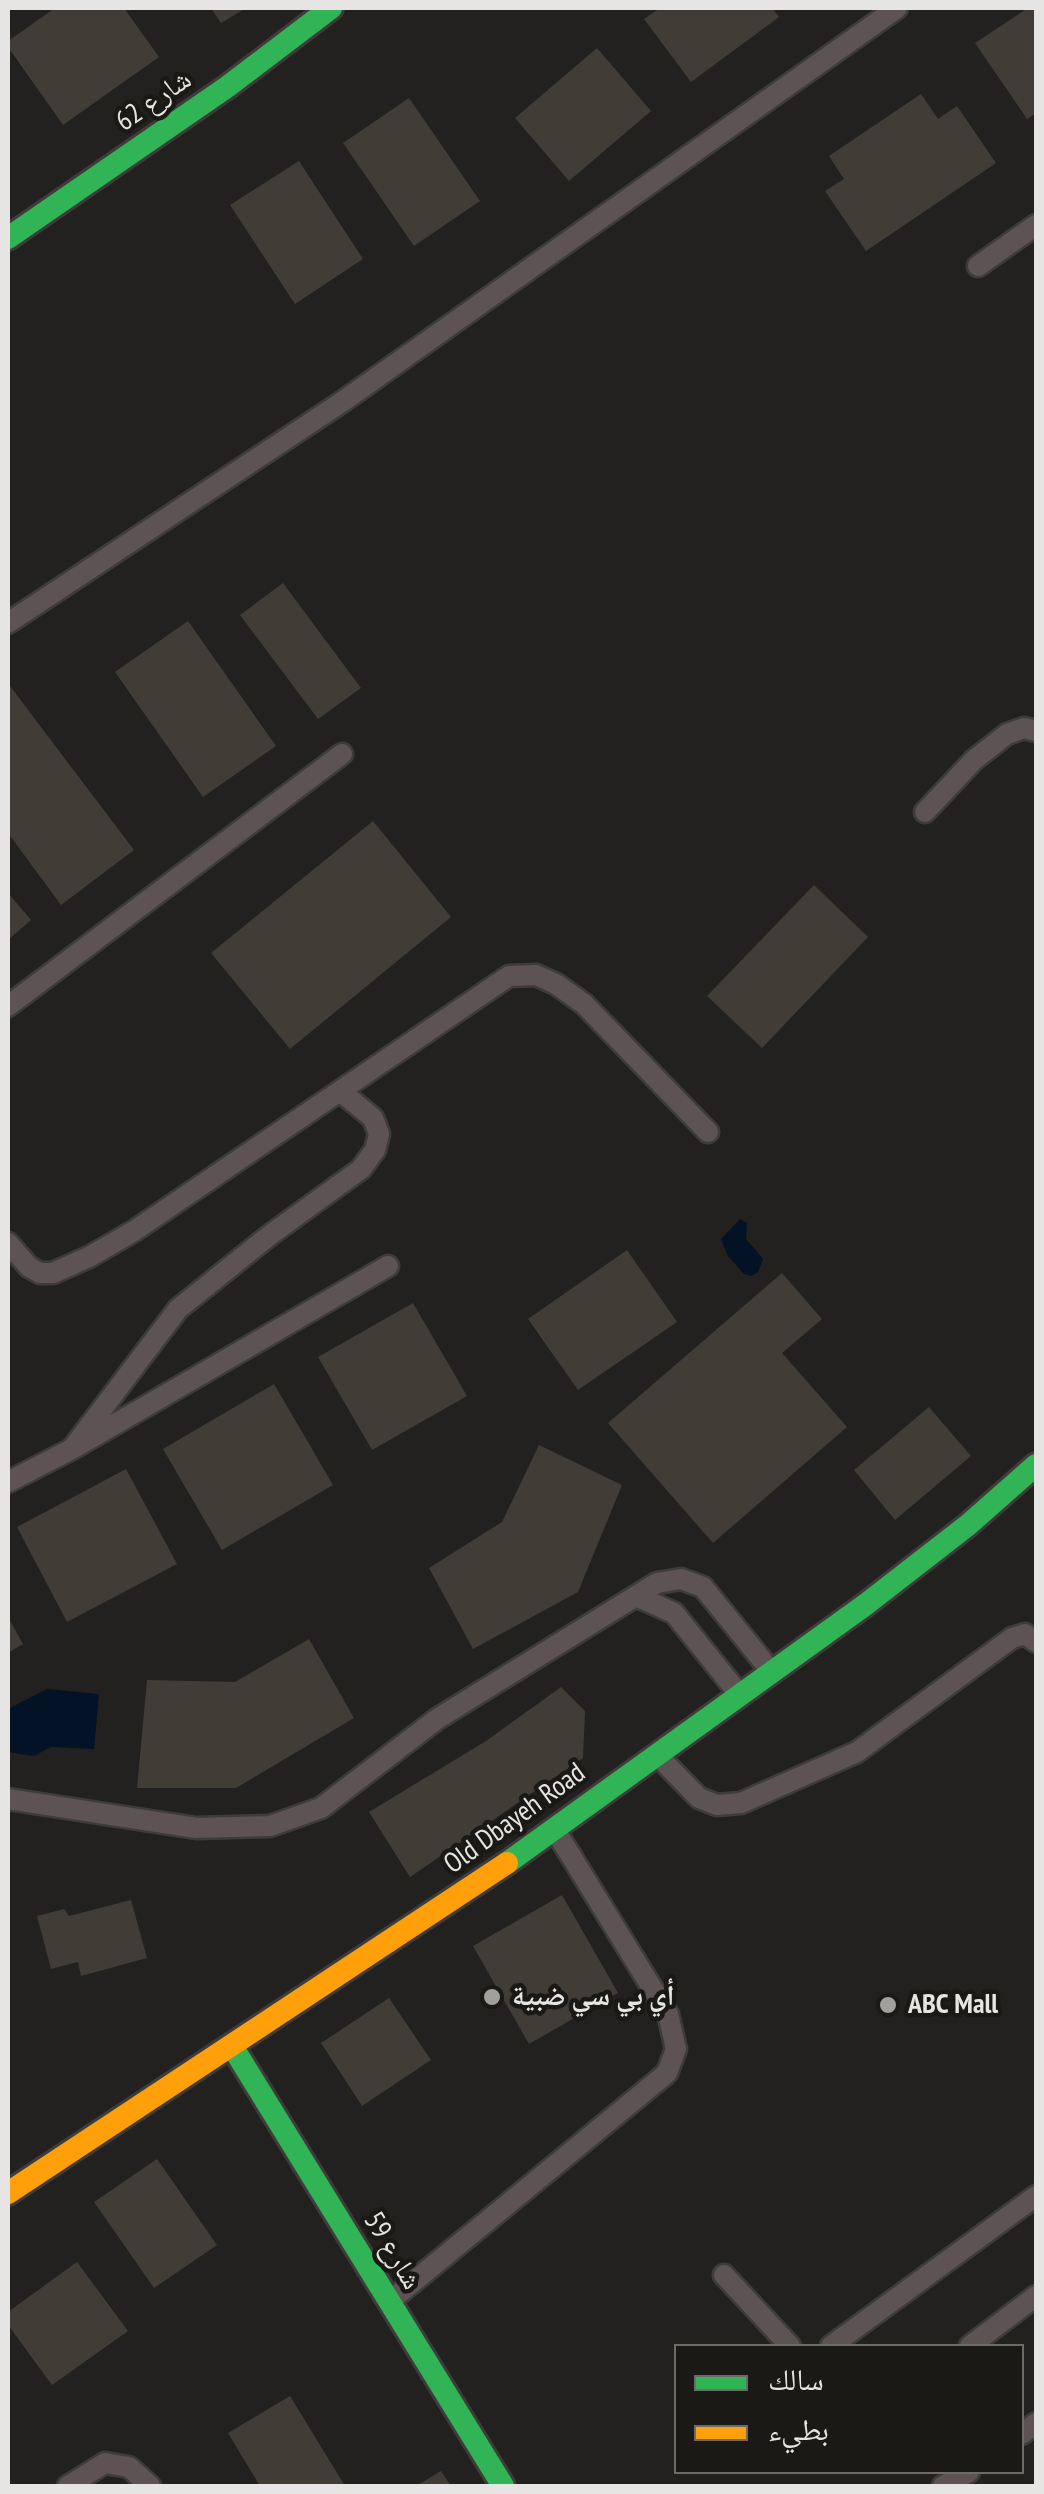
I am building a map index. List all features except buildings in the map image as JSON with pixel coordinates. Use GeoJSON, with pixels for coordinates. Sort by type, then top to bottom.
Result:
{"type":"FeatureCollection","features":[{"type":"Feature","properties":{"kind":"street","name":"شارع 62"},"geometry":{"type":"LineString","coordinates":[[8,238],[227,87],[331,8]]}},
{"type":"Feature","properties":{"kind":"street","name":"Old Dbayeh Road"},"geometry":{"type":"LineString","coordinates":[[8,2193],[476,1885],[917,1566],[1036,1465]]}},
{"type":"Feature","properties":{"kind":"street","name":"شارع 59"},"geometry":{"type":"LineString","coordinates":[[232,2046],[503,2486]]}},
{"type":"Feature","properties":{"kind":"lane"},"geometry":{"type":"LineString","coordinates":[[8,623],[342,402],[897,8]]}},
{"type":"Feature","properties":{"kind":"lane"},"geometry":{"type":"LineString","coordinates":[[978,266],[1036,225]]}},
{"type":"Feature","properties":{"kind":"lane"},"geometry":{"type":"LineString","coordinates":[[924,812],[974,760],[1007,734],[1024,728],[1036,731]]}},
{"type":"Feature","properties":{"kind":"lane"},"geometry":{"type":"LineString","coordinates":[[8,1006],[342,754]]}},
{"type":"Feature","properties":{"kind":"lane"},"geometry":{"type":"LineString","coordinates":[[8,1243],[29,1267],[40,1273],[53,1273],[89,1257],[134,1231],[508,976],[536,975],[584,1004],[708,1132]]}},
{"type":"Feature","properties":{"kind":"lane"},"geometry":{"type":"LineString","coordinates":[[72,1450],[178,1310],[270,1235],[361,1170],[375,1150],[379,1134],[373,1118],[340,1091]]}},
{"type":"Feature","properties":{"kind":"lane"},"geometry":{"type":"LineString","coordinates":[[8,1482],[72,1450],[388,1266]]}},
{"type":"Feature","properties":{"kind":"lane"},"geometry":{"type":"LineString","coordinates":[[8,1798],[196,1828],[270,1826],[321,1808],[437,1719],[657,1582],[681,1579],[703,1588],[771,1671]]}},
{"type":"Feature","properties":{"kind":"lane"},"geometry":{"type":"LineString","coordinates":[[638,1597],[674,1612],[739,1694]]}},
{"type":"Feature","properties":{"kind":"lane"},"geometry":{"type":"LineString","coordinates":[[656,1753],[699,1798],[717,1805],[740,1802],[857,1752],[1012,1638],[1025,1634],[1036,1642]]}},
{"type":"Feature","properties":{"kind":"lane"},"geometry":{"type":"LineString","coordinates":[[388,2303],[667,2073],[672,2061],[676,2049],[668,2014],[554,1828]]}},
{"type":"Feature","properties":{"kind":"lane"},"geometry":{"type":"LineString","coordinates":[[833,2344],[1036,2196]]}},
{"type":"Feature","properties":{"kind":"lane"},"geometry":{"type":"LineString","coordinates":[[724,2275],[788,2344]]}},
{"type":"Feature","properties":{"kind":"lane"},"geometry":{"type":"LineString","coordinates":[[973,2344],[1036,2296]]}},
{"type":"Feature","properties":{"kind":"lane"},"geometry":{"type":"LineString","coordinates":[[68,2486],[105,2463],[129,2468],[150,2486]]}},
{"type":"Feature","properties":{"kind":"lane"},"geometry":{"type":"LineString","coordinates":[[943,2486],[965,2474]]}},
{"type":"Feature","properties":{"kind":"water"},"geometry":{"type":"Polygon","coordinates":[[[740,1219],[747,1223],[746,1239],[763,1259],[758,1272],[751,1276],[744,1274],[728,1256],[721,1239],[740,1219]]]}},
{"type":"Feature","properties":{"kind":"water"},"geometry":{"type":"Polygon","coordinates":[[[47,1689],[99,1694],[94,1749],[51,1747],[34,1756],[8,1752],[8,1709],[47,1689]]]}},
{"type":"Feature","properties":{"kind":"traffic: fast"},"geometry":{"type":"LineString","coordinates":[[8,238],[227,87],[331,8]]}},
{"type":"Feature","properties":{"kind":"traffic: fast"},"geometry":{"type":"LineString","coordinates":[[507,1863],[865,1605],[968,1525],[1036,1465]]}},
{"type":"Feature","properties":{"kind":"traffic: fast"},"geometry":{"type":"LineString","coordinates":[[232,2046],[503,2486]]}},
{"type":"Feature","properties":{"kind":"traffic: slow"},"geometry":{"type":"LineString","coordinates":[[8,2193],[507,1863]]}},
{"type":"Feature","properties":{"kind":"place","name":"أي بي سي ضبية"},"geometry":{"type":"Point","coordinates":[492,1997]}},
{"type":"Feature","properties":{"kind":"place","name":"ABC Mall"},"geometry":{"type":"Point","coordinates":[888,2005]}}]}
